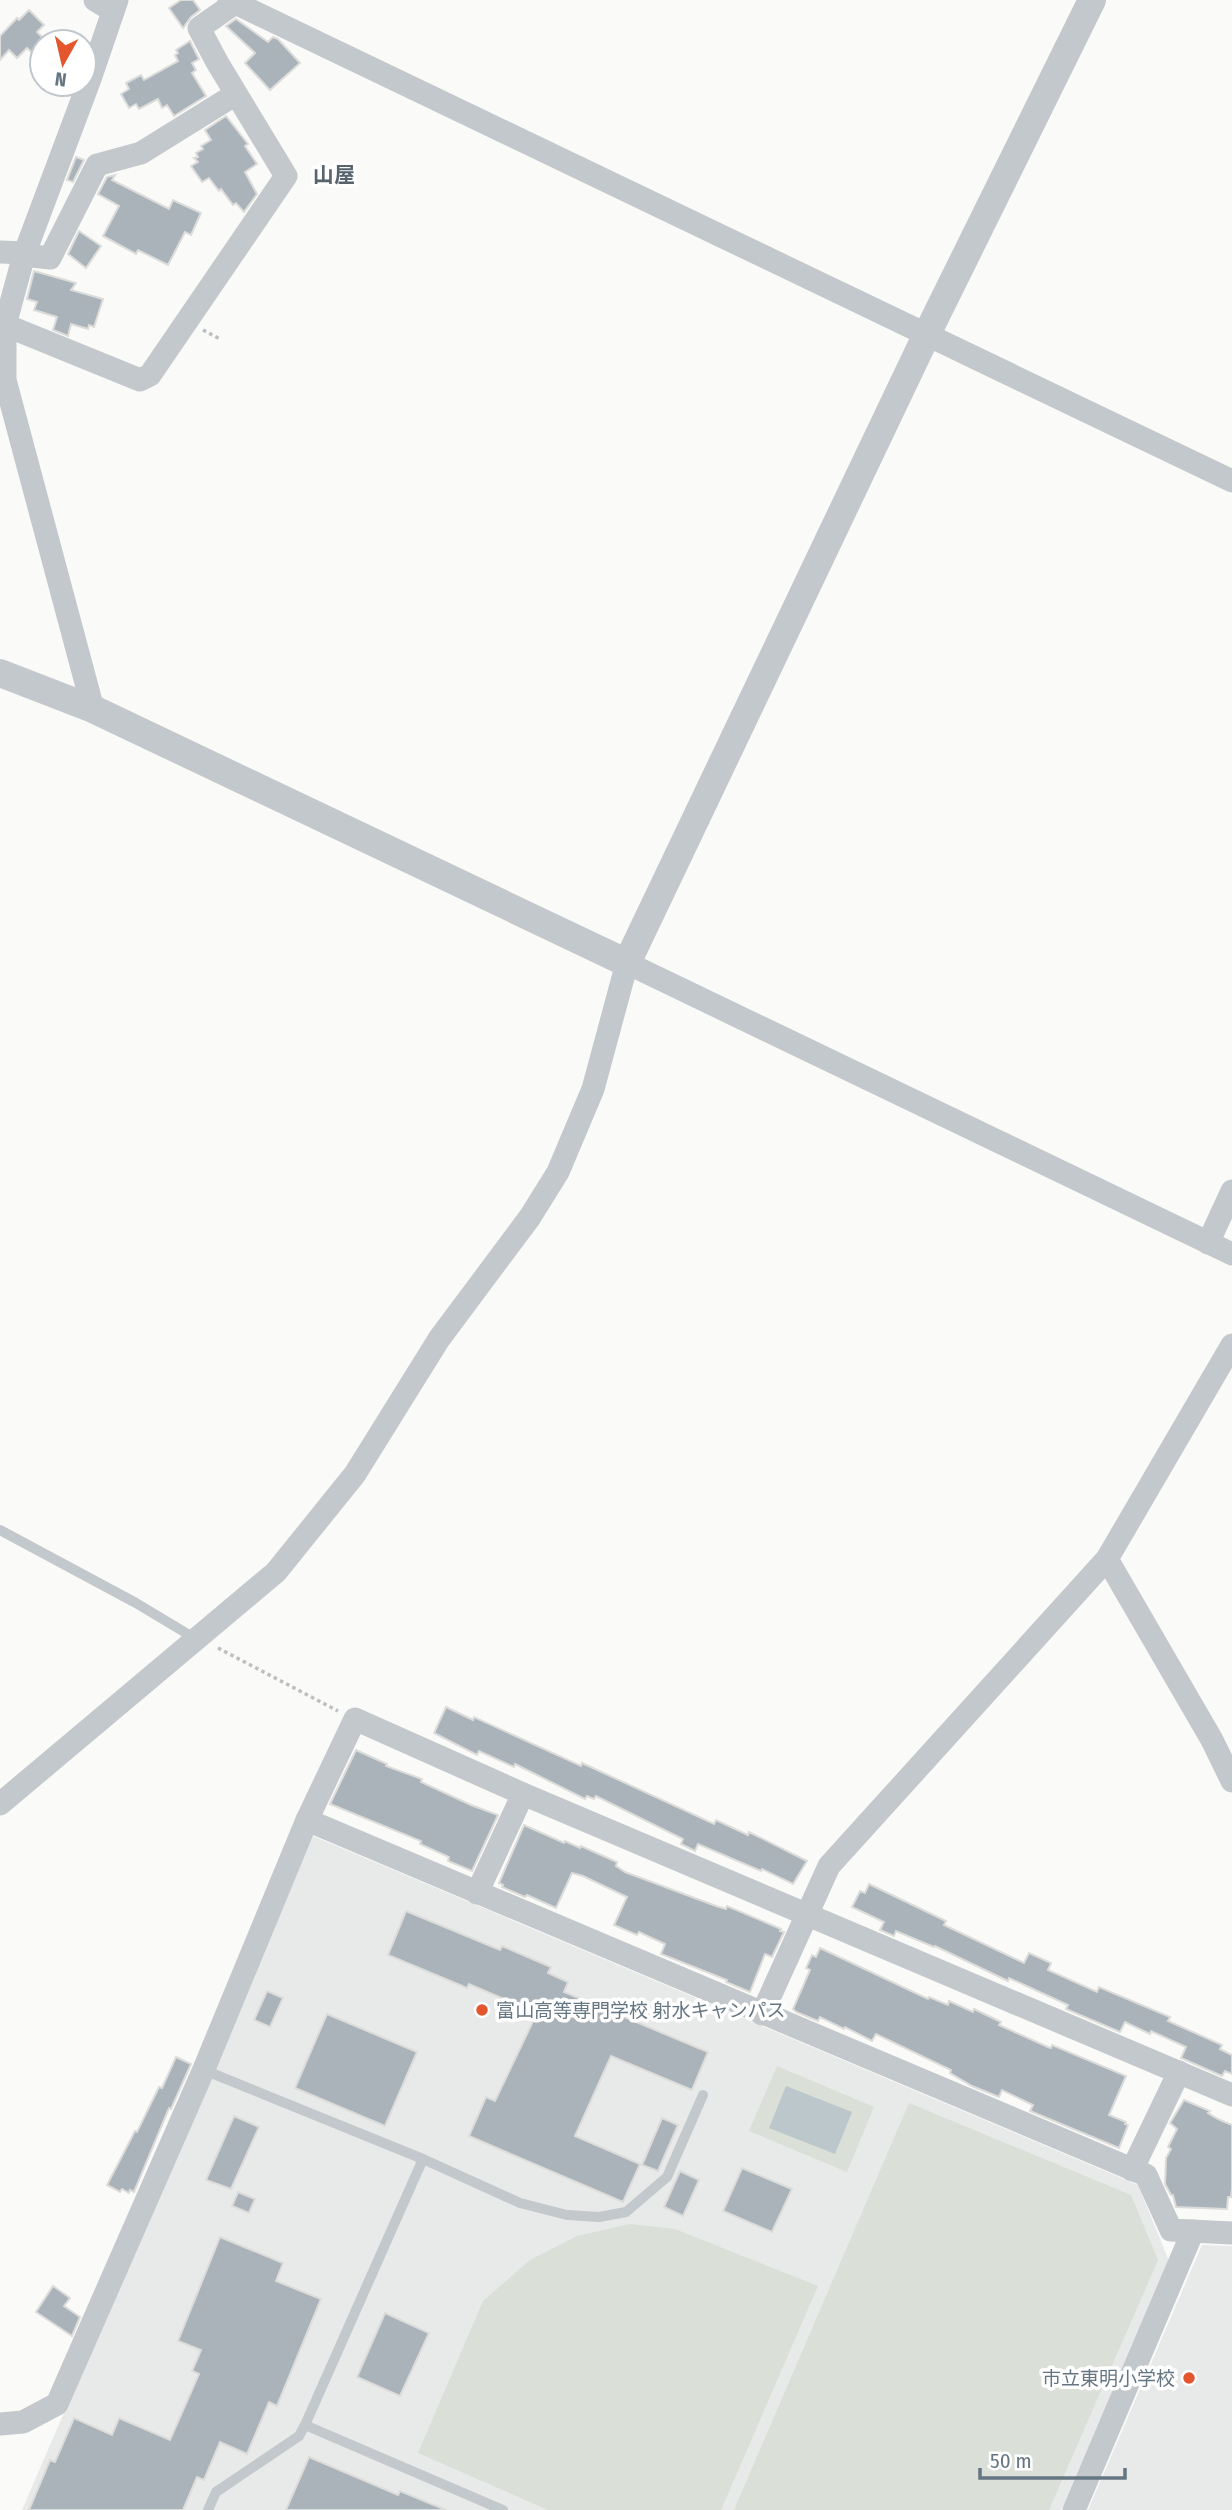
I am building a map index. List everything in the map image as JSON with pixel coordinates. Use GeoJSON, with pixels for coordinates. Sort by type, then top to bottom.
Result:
{"type":"FeatureCollection","features":[{"type":"Feature","properties":{"kind":"street"},"geometry":{"type":"LineString","coordinates":[[0,1804],[276,1572],[355,1474],[439,1339],[530,1217],[558,1172],[593,1089],[625,973],[926,336],[1092,0]]}},
{"type":"Feature","properties":{"kind":"street"},"geometry":{"type":"LineString","coordinates":[[5,325],[140,380],[150,375],[286,176],[199,28],[232,1],[1232,481]]}},
{"type":"Feature","properties":{"kind":"street"},"geometry":{"type":"LineString","coordinates":[[93,709],[5,380],[5,325],[25,254],[108,4]]}},
{"type":"Feature","properties":{"kind":"street"},"geometry":{"type":"LineString","coordinates":[[0,252],[50,258],[97,165],[141,153],[236,93]]}},
{"type":"Feature","properties":{"kind":"street"},"geometry":{"type":"LineString","coordinates":[[0,673],[93,709],[625,973],[1232,1254]]}},
{"type":"Feature","properties":{"kind":"street"},"geometry":{"type":"LineString","coordinates":[[1208,1243],[1232,1191]]}},
{"type":"Feature","properties":{"kind":"street"},"geometry":{"type":"LineString","coordinates":[[762,2014],[830,1866],[1107,1559],[1232,1345]]}},
{"type":"Feature","properties":{"kind":"street"},"geometry":{"type":"LineString","coordinates":[[1107,1559],[1212,1740],[1232,1781]]}},
{"type":"Feature","properties":{"kind":"street"},"geometry":{"type":"LineString","coordinates":[[0,2424],[23,2421],[57,2404],[204,2070],[307,1821],[355,1719],[523,1794],[1232,2095]]}},
{"type":"Feature","properties":{"kind":"street"},"geometry":{"type":"LineString","coordinates":[[477,1893],[523,1794]]}},
{"type":"Feature","properties":{"kind":"street"},"geometry":{"type":"LineString","coordinates":[[307,1821],[1146,2175],[1171,2230],[1232,2232]]}},
{"type":"Feature","properties":{"kind":"street"},"geometry":{"type":"LineString","coordinates":[[1132,2171],[1178,2072]]}},
{"type":"Feature","properties":{"kind":"street"},"geometry":{"type":"LineString","coordinates":[[1074,2510],[1193,2231]]}},
{"type":"Feature","properties":{"kind":"lane"},"geometry":{"type":"LineString","coordinates":[[0,1530],[135,1603],[196,1640]]}},
{"type":"Feature","properties":{"kind":"lane"},"geometry":{"type":"LineString","coordinates":[[204,2070],[423,2159],[520,2203],[567,2215],[600,2217],[626,2213],[667,2177],[703,2095]]}},
{"type":"Feature","properties":{"kind":"lane"},"geometry":{"type":"LineString","coordinates":[[208,2510],[216,2492],[299,2436],[423,2159]]}},
{"type":"Feature","properties":{"kind":"lane"},"geometry":{"type":"LineString","coordinates":[[305,2425],[503,2510]]}},
{"type":"Feature","properties":{"kind":"path"},"geometry":{"type":"LineString","coordinates":[[196,1640],[212,1645],[355,1719]]}},
{"type":"Feature","properties":{"kind":"shaded area","name":"富山高等専門学校 射水キャンパス"},"geometry":{"type":"Polygon","coordinates":[[[313,1836],[1138,2185],[1169,2261],[1061,2510],[22,2510],[313,1836]]]}},
{"type":"Feature","properties":{"kind":"shaded area"},"geometry":{"type":"Polygon","coordinates":[[[777,2066],[874,2107],[847,2172],[749,2131],[777,2066]]]}},
{"type":"Feature","properties":{"kind":"shaded area"},"geometry":{"type":"Polygon","coordinates":[[[786,2086],[852,2112],[835,2154],[769,2128],[786,2086]]]}},
{"type":"Feature","properties":{"kind":"shaded area"},"geometry":{"type":"Polygon","coordinates":[[[909,2103],[1131,2195],[1158,2260],[1049,2510],[734,2510],[909,2103]]]}},
{"type":"Feature","properties":{"kind":"shaded area"},"geometry":{"type":"Polygon","coordinates":[[[630,2224],[675,2229],[818,2286],[721,2510],[548,2510],[418,2453],[483,2301],[530,2260],[577,2236],[630,2224]]]}},
{"type":"Feature","properties":{"kind":"shaded area","name":"市立東明小学校"},"geometry":{"type":"Polygon","coordinates":[[[1202,2245],[1232,2246],[1232,2510],[1088,2510],[1202,2245]]]}},
{"type":"Feature","properties":{"kind":"building"},"geometry":{"type":"Polygon","coordinates":[[[181,0],[193,0],[200,10],[183,28],[169,8],[181,0]]]}},
{"type":"Feature","properties":{"kind":"building"},"geometry":{"type":"Polygon","coordinates":[[[29,10],[44,25],[41,28],[28,28],[28,49],[17,58],[9,50],[0,60],[0,36],[17,18],[19,20],[29,10]]]}},
{"type":"Feature","properties":{"kind":"building"},"geometry":{"type":"Polygon","coordinates":[[[236,19],[268,42],[273,37],[278,39],[300,63],[270,90],[245,63],[255,53],[226,26],[236,19]]]}},
{"type":"Feature","properties":{"kind":"building"},"geometry":{"type":"Polygon","coordinates":[[[190,41],[199,59],[192,63],[196,70],[192,73],[206,96],[174,116],[167,105],[162,108],[158,99],[139,109],[136,104],[129,108],[121,94],[129,89],[126,83],[141,75],[144,80],[178,61],[176,50],[190,41]]]}},
{"type":"Feature","properties":{"kind":"building"},"geometry":{"type":"Polygon","coordinates":[[[226,116],[248,144],[245,146],[257,164],[245,172],[257,194],[244,212],[236,203],[233,205],[209,178],[202,182],[191,166],[198,162],[194,158],[198,157],[196,153],[203,149],[201,146],[211,140],[205,130],[226,116]]]}},
{"type":"Feature","properties":{"kind":"building"},"geometry":{"type":"Polygon","coordinates":[[[76,157],[84,160],[73,182],[67,180],[76,157]]]}},
{"type":"Feature","properties":{"kind":"building"},"geometry":{"type":"Polygon","coordinates":[[[115,175],[112,180],[169,209],[173,200],[201,213],[191,235],[185,232],[168,265],[138,250],[136,254],[103,236],[119,206],[98,194],[107,177],[115,175]]]}},
{"type":"Feature","properties":{"kind":"building"},"geometry":{"type":"Polygon","coordinates":[[[79,231],[101,246],[86,268],[68,254],[79,231]]]}},
{"type":"Feature","properties":{"kind":"building"},"geometry":{"type":"Polygon","coordinates":[[[34,271],[76,283],[71,290],[103,299],[94,327],[89,325],[88,329],[71,324],[68,336],[53,330],[57,317],[34,310],[37,302],[27,299],[34,271]]]}},
{"type":"Feature","properties":{"kind":"building"},"geometry":{"type":"Polygon","coordinates":[[[446,1707],[581,1766],[582,1763],[714,1824],[716,1820],[748,1835],[749,1832],[807,1861],[793,1884],[698,1844],[695,1851],[681,1844],[683,1839],[596,1796],[594,1799],[587,1796],[585,1799],[515,1764],[514,1767],[479,1751],[477,1755],[434,1733],[446,1707]]]}},
{"type":"Feature","properties":{"kind":"building"},"geometry":{"type":"Polygon","coordinates":[[[356,1750],[387,1764],[386,1766],[422,1779],[421,1782],[471,1805],[498,1815],[472,1871],[448,1861],[449,1857],[420,1844],[421,1841],[330,1804],[356,1750]]]}},
{"type":"Feature","properties":{"kind":"building"},"geometry":{"type":"Polygon","coordinates":[[[524,1825],[617,1862],[616,1866],[625,1872],[716,1906],[726,1909],[727,1906],[784,1932],[772,1957],[765,1954],[750,1992],[661,1954],[665,1944],[639,1932],[637,1935],[614,1925],[627,1897],[583,1876],[572,1873],[556,1908],[502,1887],[499,1883],[524,1825]]]}},
{"type":"Feature","properties":{"kind":"building"},"geometry":{"type":"Polygon","coordinates":[[[869,1884],[946,1921],[944,1925],[1024,1963],[1029,1953],[1051,1963],[1048,1970],[1097,1992],[1099,1987],[1170,2017],[1168,2021],[1222,2045],[1220,2049],[1232,2055],[1232,2074],[1225,2071],[1222,2076],[1181,2058],[1186,2047],[1151,2031],[1150,2034],[1125,2022],[1120,2032],[1066,2009],[1068,2005],[1009,1978],[1008,1981],[935,1946],[896,1931],[894,1936],[880,1930],[884,1922],[852,1907],[860,1891],[865,1893],[869,1884]]]}},
{"type":"Feature","properties":{"kind":"building"},"geometry":{"type":"Polygon","coordinates":[[[406,1911],[500,1950],[502,1946],[551,1967],[548,1973],[568,1982],[564,1992],[708,2052],[692,2090],[611,2056],[575,2136],[640,2164],[623,2202],[469,2136],[486,2097],[495,2101],[537,2013],[469,1984],[467,1988],[388,1955],[406,1911]]]}},
{"type":"Feature","properties":{"kind":"building"},"geometry":{"type":"Polygon","coordinates":[[[820,1948],[928,1999],[929,1997],[948,2005],[949,2001],[973,2012],[974,2009],[1001,2022],[999,2025],[1048,2047],[1051,2048],[1052,2045],[1126,2076],[1109,2115],[1128,2125],[1119,2148],[1030,2111],[1033,2105],[1002,2090],[999,2097],[972,2086],[950,2073],[951,2070],[876,2034],[872,2041],[820,2017],[818,2021],[796,2012],[793,2009],[810,1970],[806,1968],[812,1955],[816,1957],[820,1948]]]}},
{"type":"Feature","properties":{"kind":"building"},"geometry":{"type":"Polygon","coordinates":[[[267,1991],[283,1998],[270,2027],[254,2020],[267,1991]]]}},
{"type":"Feature","properties":{"kind":"building"},"geometry":{"type":"Polygon","coordinates":[[[327,2014],[417,2052],[385,2126],[295,2088],[327,2014]]]}},
{"type":"Feature","properties":{"kind":"building"},"geometry":{"type":"Polygon","coordinates":[[[176,2057],[191,2064],[171,2109],[169,2108],[134,2192],[130,2190],[129,2193],[122,2189],[120,2192],[107,2185],[159,2087],[162,2088],[176,2057]]]}},
{"type":"Feature","properties":{"kind":"building"},"geometry":{"type":"Polygon","coordinates":[[[1184,2100],[1210,2111],[1208,2113],[1232,2125],[1232,2188],[1227,2209],[1176,2207],[1173,2195],[1165,2184],[1166,2158],[1171,2149],[1168,2147],[1177,2129],[1170,2123],[1184,2100]]]}},
{"type":"Feature","properties":{"kind":"building"},"geometry":{"type":"Polygon","coordinates":[[[234,2116],[259,2127],[231,2189],[206,2180],[234,2116]]]}},
{"type":"Feature","properties":{"kind":"building"},"geometry":{"type":"Polygon","coordinates":[[[662,2118],[678,2125],[658,2171],[642,2165],[662,2118]]]}},
{"type":"Feature","properties":{"kind":"building"},"geometry":{"type":"Polygon","coordinates":[[[742,2168],[792,2189],[772,2232],[723,2211],[742,2168]]]}},
{"type":"Feature","properties":{"kind":"building"},"geometry":{"type":"Polygon","coordinates":[[[680,2171],[699,2180],[683,2216],[664,2207],[680,2171]]]}},
{"type":"Feature","properties":{"kind":"building"},"geometry":{"type":"Polygon","coordinates":[[[238,2192],[255,2199],[249,2213],[232,2206],[238,2192]]]}},
{"type":"Feature","properties":{"kind":"building"},"geometry":{"type":"Polygon","coordinates":[[[220,2237],[283,2263],[276,2281],[321,2299],[277,2406],[269,2402],[247,2454],[220,2442],[204,2480],[197,2477],[183,2510],[29,2510],[50,2460],[55,2462],[74,2418],[112,2435],[119,2418],[170,2440],[199,2374],[192,2371],[201,2350],[178,2341],[220,2237]]]}},
{"type":"Feature","properties":{"kind":"building"},"geometry":{"type":"Polygon","coordinates":[[[53,2286],[70,2298],[64,2306],[80,2317],[72,2336],[36,2312],[53,2286]]]}},
{"type":"Feature","properties":{"kind":"building"},"geometry":{"type":"Polygon","coordinates":[[[385,2313],[429,2333],[400,2396],[357,2377],[385,2313]]]}},
{"type":"Feature","properties":{"kind":"building"},"geometry":{"type":"Polygon","coordinates":[[[309,2457],[398,2495],[400,2491],[446,2510],[286,2510],[309,2457]]]}},
{"type":"Feature","properties":{"kind":"place","name":"富山高等専門学校 射水キャンパス"},"geometry":{"type":"Point","coordinates":[482,2010]}},
{"type":"Feature","properties":{"kind":"place","name":"市立東明小学校"},"geometry":{"type":"Point","coordinates":[1189,2378]}},
{"type":"Feature","properties":{"kind":"district","name":"山屋"},"geometry":{"type":"Point","coordinates":[334,175]}}]}
